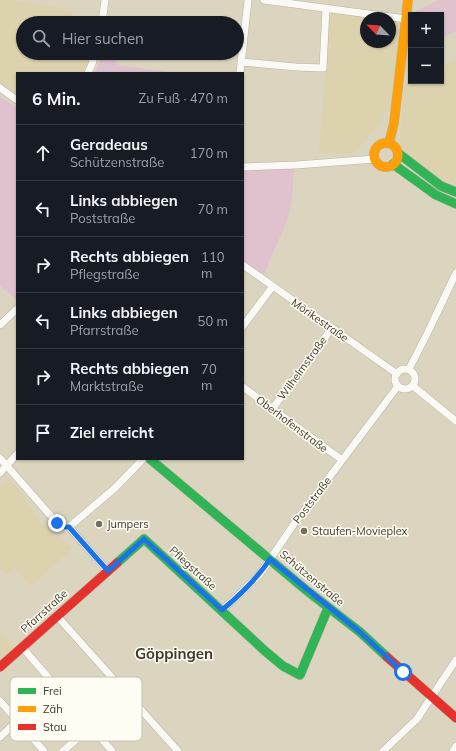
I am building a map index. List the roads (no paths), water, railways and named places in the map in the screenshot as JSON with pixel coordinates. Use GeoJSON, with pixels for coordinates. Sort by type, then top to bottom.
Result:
{"type":"FeatureCollection","features":[{"type":"Feature","properties":{"kind":"street"},"geometry":{"type":"LineString","coordinates":[[103,16],[105,0]]}},
{"type":"Feature","properties":{"kind":"street"},"geometry":{"type":"LineString","coordinates":[[244,41],[248,0]]}},
{"type":"Feature","properties":{"kind":"street"},"geometry":{"type":"LineString","coordinates":[[264,0],[307,3],[326,8],[406,19]]}},
{"type":"Feature","properties":{"kind":"street"},"geometry":{"type":"LineString","coordinates":[[389,143],[394,123],[408,0]]}},
{"type":"Feature","properties":{"kind":"street"},"geometry":{"type":"LineString","coordinates":[[240,72],[242,62],[323,68],[326,8]]}},
{"type":"Feature","properties":{"kind":"street"},"geometry":{"type":"LineString","coordinates":[[88,72],[93,60]]}},
{"type":"Feature","properties":{"kind":"street"},"geometry":{"type":"LineString","coordinates":[[0,88],[16,99]]}},
{"type":"Feature","properties":{"kind":"street"},"geometry":{"type":"LineString","coordinates":[[398,153],[397,160],[393,164],[383,166],[375,159],[375,152],[378,146],[389,143],[395,146],[398,153],[441,186],[456,192]]}},
{"type":"Feature","properties":{"kind":"street"},"geometry":{"type":"LineString","coordinates":[[244,166],[296,165],[375,159]]}},
{"type":"Feature","properties":{"kind":"street"},"geometry":{"type":"LineString","coordinates":[[393,164],[436,195],[456,205]]}},
{"type":"Feature","properties":{"kind":"street","name":"Mörikestraße"},"geometry":{"type":"LineString","coordinates":[[244,267],[396,374]]}},
{"type":"Feature","properties":{"kind":"street"},"geometry":{"type":"LineString","coordinates":[[409,369],[456,272]]}},
{"type":"Feature","properties":{"kind":"street"},"geometry":{"type":"LineString","coordinates":[[244,325],[273,286]]}},
{"type":"Feature","properties":{"kind":"street"},"geometry":{"type":"LineString","coordinates":[[0,325],[16,310]]}},
{"type":"Feature","properties":{"kind":"street","name":"Wilhelmstraße"},"geometry":{"type":"LineString","coordinates":[[273,408],[332,328]]}},
{"type":"Feature","properties":{"kind":"street"},"geometry":{"type":"LineString","coordinates":[[402,369],[409,369],[414,373],[415,383],[410,388],[404,389],[398,386],[395,380],[396,374],[402,369]]}},
{"type":"Feature","properties":{"kind":"street","name":"Poststraße"},"geometry":{"type":"LineString","coordinates":[[222,610],[260,574],[294,524],[398,386]]}},
{"type":"Feature","properties":{"kind":"street"},"geometry":{"type":"LineString","coordinates":[[413,386],[456,421]]}},
{"type":"Feature","properties":{"kind":"street","name":"Oberhofenstraße"},"geometry":{"type":"LineString","coordinates":[[244,388],[342,460]]}},
{"type":"Feature","properties":{"kind":"street"},"geometry":{"type":"LineString","coordinates":[[0,473],[16,455]]}},
{"type":"Feature","properties":{"kind":"street"},"geometry":{"type":"LineString","coordinates":[[0,458],[60,526],[69,527],[106,572]]}},
{"type":"Feature","properties":{"kind":"street"},"geometry":{"type":"LineString","coordinates":[[69,527],[115,488],[142,460]]}},
{"type":"Feature","properties":{"kind":"street","name":"Schützenstraße"},"geometry":{"type":"LineString","coordinates":[[151,460],[380,650],[456,718]]}},
{"type":"Feature","properties":{"kind":"street","name":"Pfarrstraße"},"geometry":{"type":"LineString","coordinates":[[0,667],[144,539]]}},
{"type":"Feature","properties":{"kind":"street","name":"Pflegstraße"},"geometry":{"type":"LineString","coordinates":[[144,539],[283,666],[300,675],[328,608]]}},
{"type":"Feature","properties":{"kind":"street"},"geometry":{"type":"LineString","coordinates":[[57,616],[112,677]]}},
{"type":"Feature","properties":{"kind":"street"},"geometry":{"type":"LineString","coordinates":[[22,647],[48,677]]}},
{"type":"Feature","properties":{"kind":"street"},"geometry":{"type":"LineString","coordinates":[[383,751],[417,719],[456,660]]}},
{"type":"Feature","properties":{"kind":"street"},"geometry":{"type":"LineString","coordinates":[[0,701],[10,713]]}},
{"type":"Feature","properties":{"kind":"street"},"geometry":{"type":"LineString","coordinates":[[142,711],[178,751]]}},
{"type":"Feature","properties":{"kind":"street"},"geometry":{"type":"LineString","coordinates":[[0,737],[10,728]]}},
{"type":"Feature","properties":{"kind":"street"},"geometry":{"type":"LineString","coordinates":[[35,741],[44,751]]}},
{"type":"Feature","properties":{"kind":"street"},"geometry":{"type":"LineString","coordinates":[[63,751],[75,741]]}},
{"type":"Feature","properties":{"kind":"street"},"geometry":{"type":"LineString","coordinates":[[103,741],[112,751]]}},
{"type":"Feature","properties":{"kind":"street"},"geometry":{"type":"LineString","coordinates":[[453,751],[456,746]]}},
{"type":"Feature","properties":{"kind":"place","name":"Jumpers"},"geometry":{"type":"Point","coordinates":[99,524]}},
{"type":"Feature","properties":{"kind":"place","name":"Staufen-Movieplex"},"geometry":{"type":"Point","coordinates":[304,531]}},
{"type":"Feature","properties":{"kind":"district","name":"Göppingen"},"geometry":{"type":"Point","coordinates":[174,653]}}]}
